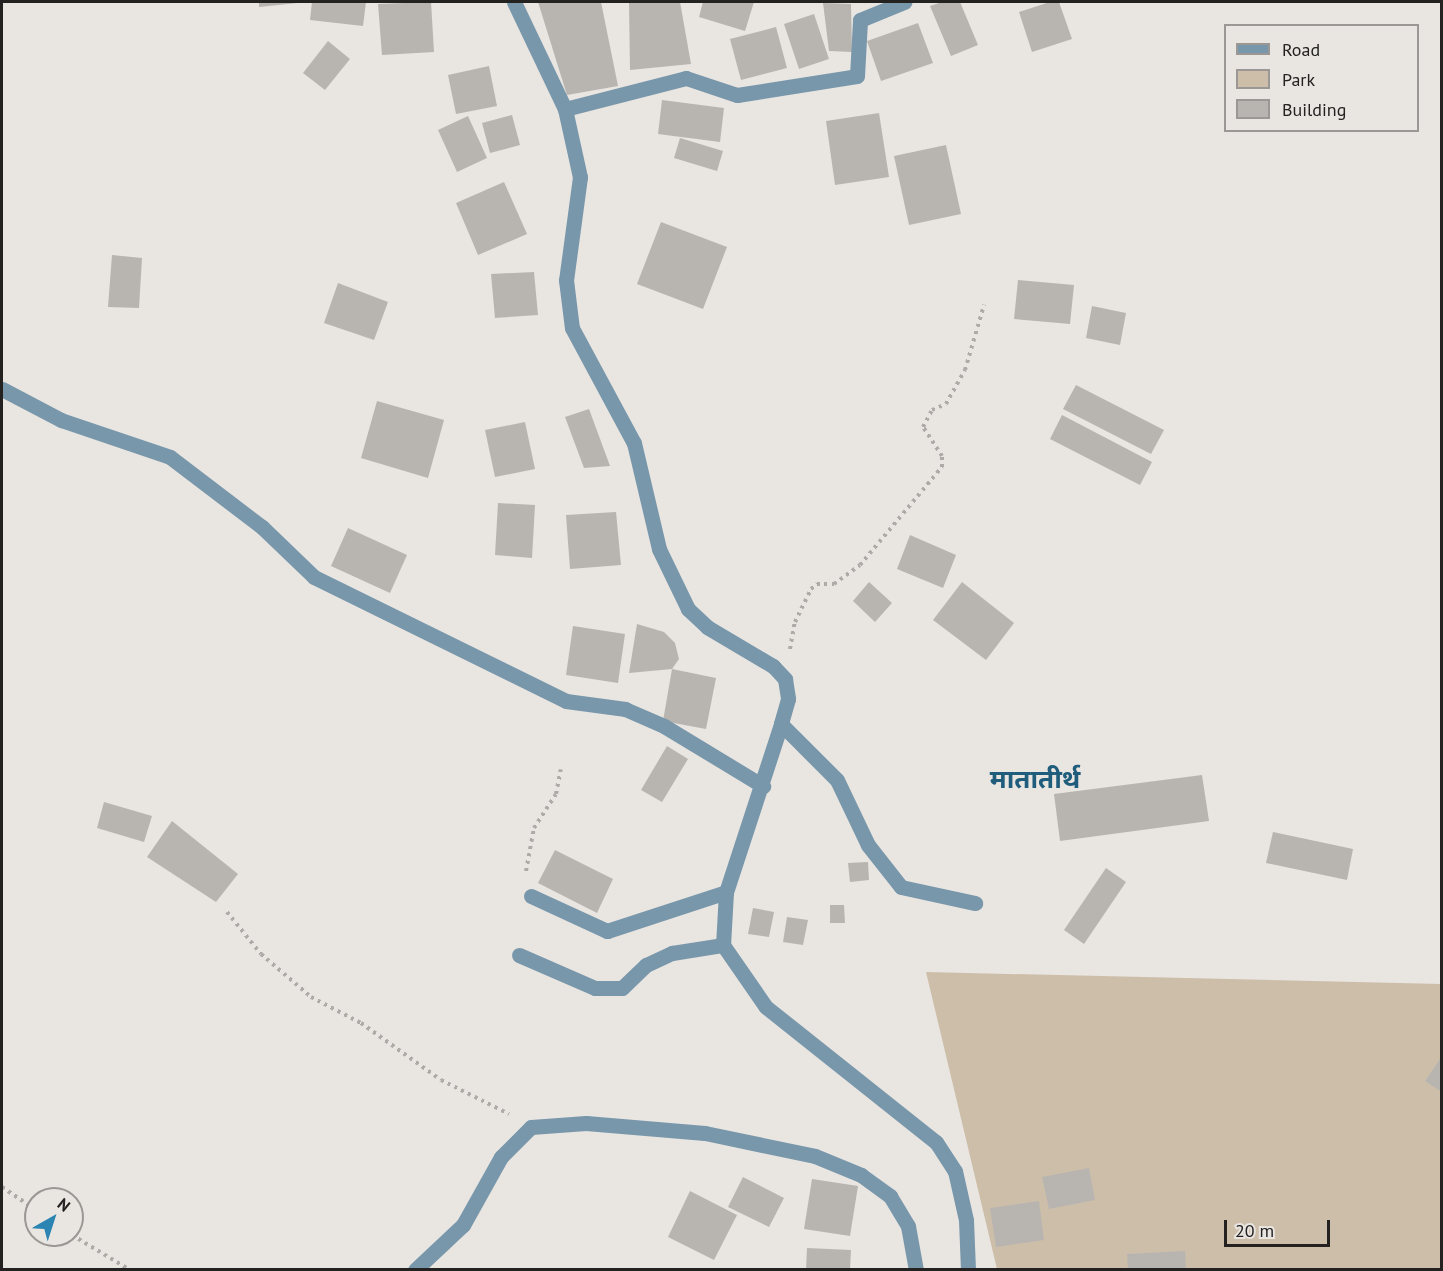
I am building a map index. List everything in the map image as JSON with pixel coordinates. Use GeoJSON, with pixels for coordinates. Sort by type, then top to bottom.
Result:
{"type":"FeatureCollection","features":[{"type":"Feature","properties":{"kind":"street"},"geometry":{"type":"LineString","coordinates":[[514,2],[565,109],[580,177],[566,280],[572,328],[634,443],[659,549],[687,609],[707,627],[773,666],[785,679],[788,699],[763,786],[726,892],[723,945],[766,1007],[936,1142],[955,1171],[966,1220],[968,1269]]}},
{"type":"Feature","properties":{"kind":"street"},"geometry":{"type":"LineString","coordinates":[[565,109],[686,78],[736,95],[857,76],[860,20],[904,2]]}},
{"type":"Feature","properties":{"kind":"street"},"geometry":{"type":"LineString","coordinates":[[2,389],[62,420],[170,458],[262,527],[314,577],[566,701],[625,709],[664,726],[763,786]]}},
{"type":"Feature","properties":{"kind":"street"},"geometry":{"type":"LineString","coordinates":[[781,724],[837,780],[868,845],[901,887],[975,903]]}},
{"type":"Feature","properties":{"kind":"street"},"geometry":{"type":"LineString","coordinates":[[531,896],[607,931],[726,892]]}},
{"type":"Feature","properties":{"kind":"street"},"geometry":{"type":"LineString","coordinates":[[519,955],[596,988],[622,988],[646,965],[672,953],[723,945]]}},
{"type":"Feature","properties":{"kind":"street"},"geometry":{"type":"LineString","coordinates":[[415,1269],[463,1225],[501,1156],[531,1127],[586,1123],[705,1133],[815,1156],[861,1175],[890,1196],[908,1226],[916,1269]]}},
{"type":"Feature","properties":{"kind":"path"},"geometry":{"type":"LineString","coordinates":[[785,679],[795,622],[806,595],[817,584],[834,584],[860,564],[942,467],[942,456],[923,427],[932,410],[946,405],[965,370],[984,305]]}},
{"type":"Feature","properties":{"kind":"path"},"geometry":{"type":"LineString","coordinates":[[531,896],[519,892],[529,844],[534,828],[556,794],[561,769]]}},
{"type":"Feature","properties":{"kind":"path"},"geometry":{"type":"LineString","coordinates":[[227,912],[261,954],[311,998],[361,1023],[441,1080],[531,1127]]}},
{"type":"Feature","properties":{"kind":"path"},"geometry":{"type":"LineString","coordinates":[[2,1187],[24,1202]]}},
{"type":"Feature","properties":{"kind":"path"},"geometry":{"type":"LineString","coordinates":[[84,1242],[130,1269]]}},
{"type":"Feature","properties":{"kind":"green space"},"geometry":{"type":"Polygon","coordinates":[[[926,972],[1441,984],[1441,1269],[997,1269],[926,972]]]}},
{"type":"Feature","properties":{"kind":"building"},"geometry":{"type":"Polygon","coordinates":[[[259,2],[298,2],[298,3],[259,7],[259,2]]]}},
{"type":"Feature","properties":{"kind":"building"},"geometry":{"type":"Polygon","coordinates":[[[312,2],[366,2],[363,26],[310,20],[312,2]]]}},
{"type":"Feature","properties":{"kind":"building"},"geometry":{"type":"Polygon","coordinates":[[[431,2],[434,52],[382,55],[378,4],[431,2]]]}},
{"type":"Feature","properties":{"kind":"building"},"geometry":{"type":"Polygon","coordinates":[[[538,2],[601,2],[618,86],[567,95],[538,2]]]}},
{"type":"Feature","properties":{"kind":"building"},"geometry":{"type":"Polygon","coordinates":[[[629,2],[680,2],[691,64],[630,70],[629,2]]]}},
{"type":"Feature","properties":{"kind":"building"},"geometry":{"type":"Polygon","coordinates":[[[703,2],[754,2],[745,31],[699,17],[703,2]]]}},
{"type":"Feature","properties":{"kind":"building"},"geometry":{"type":"Polygon","coordinates":[[[942,2],[960,2],[978,45],[951,56],[930,6],[942,2]]]}},
{"type":"Feature","properties":{"kind":"building"},"geometry":{"type":"Polygon","coordinates":[[[1050,2],[1059,2],[1072,39],[1032,52],[1019,12],[1050,2]]]}},
{"type":"Feature","properties":{"kind":"building"},"geometry":{"type":"Polygon","coordinates":[[[823,3],[851,4],[852,52],[829,51],[823,3]]]}},
{"type":"Feature","properties":{"kind":"building"},"geometry":{"type":"Polygon","coordinates":[[[814,14],[829,59],[799,69],[784,24],[814,14]]]}},
{"type":"Feature","properties":{"kind":"building"},"geometry":{"type":"Polygon","coordinates":[[[918,23],[933,63],[881,81],[867,41],[918,23]]]}},
{"type":"Feature","properties":{"kind":"building"},"geometry":{"type":"Polygon","coordinates":[[[776,27],[787,68],[741,80],[730,39],[776,27]]]}},
{"type":"Feature","properties":{"kind":"building"},"geometry":{"type":"Polygon","coordinates":[[[328,41],[350,59],[325,90],[303,73],[328,41]]]}},
{"type":"Feature","properties":{"kind":"building"},"geometry":{"type":"Polygon","coordinates":[[[489,66],[497,106],[456,114],[448,75],[489,66]]]}},
{"type":"Feature","properties":{"kind":"building"},"geometry":{"type":"Polygon","coordinates":[[[662,100],[724,108],[720,142],[658,134],[662,100]]]}},
{"type":"Feature","properties":{"kind":"building"},"geometry":{"type":"Polygon","coordinates":[[[879,113],[889,177],[835,185],[826,121],[879,113]]]}},
{"type":"Feature","properties":{"kind":"building"},"geometry":{"type":"Polygon","coordinates":[[[512,115],[520,145],[490,153],[482,123],[512,115]]]}},
{"type":"Feature","properties":{"kind":"building"},"geometry":{"type":"Polygon","coordinates":[[[468,116],[487,158],[457,172],[438,130],[468,116]]]}},
{"type":"Feature","properties":{"kind":"building"},"geometry":{"type":"Polygon","coordinates":[[[680,138],[723,151],[717,171],[674,158],[680,138]]]}},
{"type":"Feature","properties":{"kind":"building"},"geometry":{"type":"Polygon","coordinates":[[[946,145],[961,214],[909,225],[894,156],[946,145]]]}},
{"type":"Feature","properties":{"kind":"building"},"geometry":{"type":"Polygon","coordinates":[[[504,182],[527,234],[478,255],[456,203],[504,182]]]}},
{"type":"Feature","properties":{"kind":"building"},"geometry":{"type":"Polygon","coordinates":[[[661,222],[727,247],[703,309],[637,284],[661,222]]]}},
{"type":"Feature","properties":{"kind":"building"},"geometry":{"type":"Polygon","coordinates":[[[112,255],[142,258],[139,308],[108,307],[112,255]]]}},
{"type":"Feature","properties":{"kind":"building"},"geometry":{"type":"Polygon","coordinates":[[[534,272],[538,315],[495,318],[491,274],[534,272]]]}},
{"type":"Feature","properties":{"kind":"building"},"geometry":{"type":"Polygon","coordinates":[[[1018,280],[1074,285],[1070,324],[1014,319],[1018,280]]]}},
{"type":"Feature","properties":{"kind":"building"},"geometry":{"type":"Polygon","coordinates":[[[338,283],[388,302],[374,340],[324,323],[338,283]]]}},
{"type":"Feature","properties":{"kind":"building"},"geometry":{"type":"Polygon","coordinates":[[[1092,306],[1126,313],[1120,345],[1086,338],[1092,306]]]}},
{"type":"Feature","properties":{"kind":"building"},"geometry":{"type":"Polygon","coordinates":[[[1076,385],[1164,430],[1151,454],[1063,409],[1076,385]]]}},
{"type":"Feature","properties":{"kind":"building"},"geometry":{"type":"Polygon","coordinates":[[[377,401],[444,420],[428,478],[361,458],[377,401]]]}},
{"type":"Feature","properties":{"kind":"building"},"geometry":{"type":"Polygon","coordinates":[[[589,409],[610,466],[584,468],[565,417],[589,409]]]}},
{"type":"Feature","properties":{"kind":"building"},"geometry":{"type":"Polygon","coordinates":[[[1062,415],[1152,462],[1140,485],[1050,439],[1062,415]]]}},
{"type":"Feature","properties":{"kind":"building"},"geometry":{"type":"Polygon","coordinates":[[[525,422],[535,469],[495,477],[485,430],[525,422]]]}},
{"type":"Feature","properties":{"kind":"building"},"geometry":{"type":"Polygon","coordinates":[[[498,503],[535,505],[532,558],[495,555],[498,503]]]}},
{"type":"Feature","properties":{"kind":"building"},"geometry":{"type":"Polygon","coordinates":[[[616,512],[621,565],[570,569],[566,515],[616,512]]]}},
{"type":"Feature","properties":{"kind":"building"},"geometry":{"type":"Polygon","coordinates":[[[348,528],[407,555],[390,593],[331,566],[348,528]]]}},
{"type":"Feature","properties":{"kind":"building"},"geometry":{"type":"Polygon","coordinates":[[[910,535],[956,555],[943,588],[897,569],[910,535]]]}},
{"type":"Feature","properties":{"kind":"building"},"geometry":{"type":"Polygon","coordinates":[[[869,582],[892,603],[875,622],[853,601],[869,582]]]}},
{"type":"Feature","properties":{"kind":"building"},"geometry":{"type":"Polygon","coordinates":[[[962,582],[1014,623],[986,660],[933,620],[962,582]]]}},
{"type":"Feature","properties":{"kind":"building"},"geometry":{"type":"Polygon","coordinates":[[[637,624],[664,632],[675,643],[679,659],[672,669],[629,673],[637,624]]]}},
{"type":"Feature","properties":{"kind":"building"},"geometry":{"type":"Polygon","coordinates":[[[573,626],[625,634],[618,683],[566,675],[573,626]]]}},
{"type":"Feature","properties":{"kind":"building"},"geometry":{"type":"Polygon","coordinates":[[[672,669],[716,678],[706,729],[663,721],[672,669]]]}},
{"type":"Feature","properties":{"kind":"building"},"geometry":{"type":"Polygon","coordinates":[[[667,746],[688,759],[662,802],[641,790],[667,746]]]}},
{"type":"Feature","properties":{"kind":"building"},"geometry":{"type":"Polygon","coordinates":[[[1202,775],[1209,821],[1060,841],[1054,794],[1202,775]]]}},
{"type":"Feature","properties":{"kind":"building"},"geometry":{"type":"Polygon","coordinates":[[[104,802],[152,816],[144,842],[97,828],[104,802]]]}},
{"type":"Feature","properties":{"kind":"building"},"geometry":{"type":"Polygon","coordinates":[[[172,821],[238,874],[216,902],[147,857],[172,821]]]}},
{"type":"Feature","properties":{"kind":"building"},"geometry":{"type":"Polygon","coordinates":[[[1273,832],[1353,849],[1347,880],[1266,863],[1273,832]]]}},
{"type":"Feature","properties":{"kind":"building"},"geometry":{"type":"Polygon","coordinates":[[[555,850],[613,879],[597,913],[538,883],[555,850]]]}},
{"type":"Feature","properties":{"kind":"building"},"geometry":{"type":"Polygon","coordinates":[[[868,862],[869,880],[850,882],[848,863],[868,862]]]}},
{"type":"Feature","properties":{"kind":"building"},"geometry":{"type":"Polygon","coordinates":[[[1106,868],[1126,882],[1084,944],[1064,930],[1106,868]]]}},
{"type":"Feature","properties":{"kind":"building"},"geometry":{"type":"Polygon","coordinates":[[[830,905],[844,905],[845,923],[830,923],[830,905]]]}},
{"type":"Feature","properties":{"kind":"building"},"geometry":{"type":"Polygon","coordinates":[[[753,908],[774,912],[769,937],[748,934],[753,908]]]}},
{"type":"Feature","properties":{"kind":"building"},"geometry":{"type":"Polygon","coordinates":[[[787,917],[808,920],[803,945],[783,942],[787,917]]]}},
{"type":"Feature","properties":{"kind":"building"},"geometry":{"type":"Polygon","coordinates":[[[1442,1056],[1442,1092],[1425,1081],[1442,1056]]]}},
{"type":"Feature","properties":{"kind":"building"},"geometry":{"type":"Polygon","coordinates":[[[1089,1168],[1095,1200],[1049,1209],[1042,1177],[1089,1168]]]}},
{"type":"Feature","properties":{"kind":"building"},"geometry":{"type":"Polygon","coordinates":[[[743,1177],[784,1198],[769,1227],[728,1207],[743,1177]]]}},
{"type":"Feature","properties":{"kind":"building"},"geometry":{"type":"Polygon","coordinates":[[[812,1179],[858,1186],[850,1236],[804,1229],[812,1179]]]}},
{"type":"Feature","properties":{"kind":"building"},"geometry":{"type":"Polygon","coordinates":[[[690,1191],[737,1215],[714,1260],[668,1237],[690,1191]]]}},
{"type":"Feature","properties":{"kind":"building"},"geometry":{"type":"Polygon","coordinates":[[[1039,1201],[1044,1240],[996,1247],[990,1208],[1039,1201]]]}},
{"type":"Feature","properties":{"kind":"building"},"geometry":{"type":"Polygon","coordinates":[[[807,1248],[851,1250],[850,1270],[806,1270],[807,1248]]]}},
{"type":"Feature","properties":{"kind":"building"},"geometry":{"type":"Polygon","coordinates":[[[1185,1251],[1186,1270],[1128,1270],[1127,1254],[1185,1251]]]}},
{"type":"Feature","properties":{"kind":"district","name":"मातातीर्थ"},"geometry":{"type":"Point","coordinates":[1035,779]}}]}
